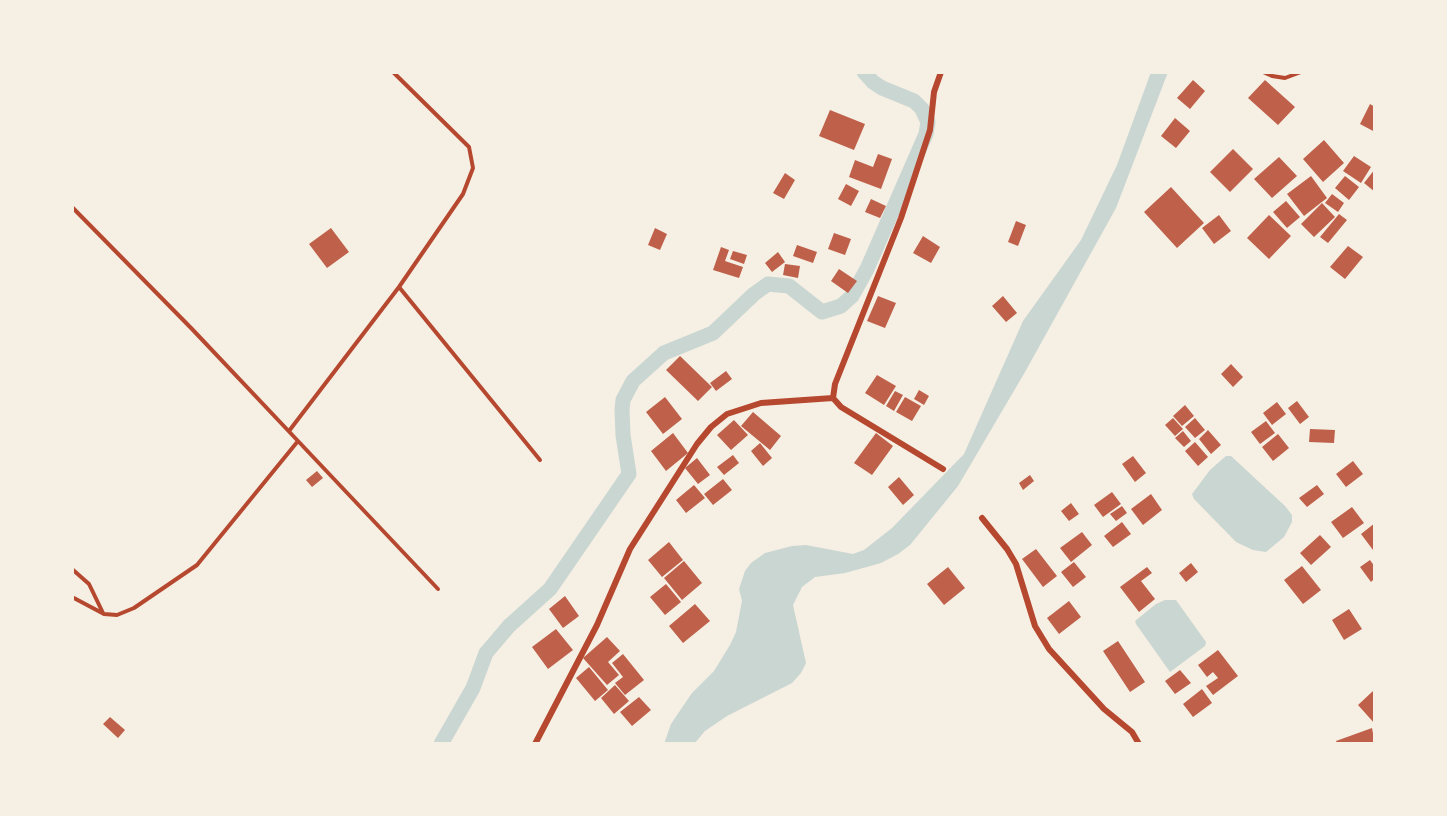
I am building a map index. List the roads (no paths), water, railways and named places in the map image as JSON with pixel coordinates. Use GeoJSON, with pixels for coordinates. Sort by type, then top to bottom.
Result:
{"type":"FeatureCollection","features":[{"type":"Feature","properties":{"kind":"street"},"geometry":{"type":"LineString","coordinates":[[832,398],[835,384],[901,218],[930,130],[934,92],[941,72]]}},
{"type":"Feature","properties":{"kind":"street"},"geometry":{"type":"LineString","coordinates":[[832,398],[841,408],[942,469]]}},
{"type":"Feature","properties":{"kind":"street"},"geometry":{"type":"LineString","coordinates":[[535,744],[597,624],[630,549],[711,427],[728,414],[761,403],[832,398]]}},
{"type":"Feature","properties":{"kind":"street"},"geometry":{"type":"LineString","coordinates":[[982,518],[1016,564],[1035,626],[1049,649],[1104,709],[1132,732],[1139,744]]}},
{"type":"Feature","properties":{"kind":"lane"},"geometry":{"type":"LineString","coordinates":[[289,431],[399,287],[463,194],[473,168],[469,147],[393,72]]}},
{"type":"Feature","properties":{"kind":"lane"},"geometry":{"type":"LineString","coordinates":[[1263,72],[1285,78],[1301,72]]}},
{"type":"Feature","properties":{"kind":"lane"},"geometry":{"type":"LineString","coordinates":[[72,207],[438,589]]}},
{"type":"Feature","properties":{"kind":"lane"},"geometry":{"type":"LineString","coordinates":[[399,287],[540,460]]}},
{"type":"Feature","properties":{"kind":"lane"},"geometry":{"type":"LineString","coordinates":[[72,597],[104,614],[117,615],[134,608],[197,565],[298,441]]}},
{"type":"Feature","properties":{"kind":"lane"},"geometry":{"type":"LineString","coordinates":[[72,569],[89,584],[104,614]]}},
{"type":"Feature","properties":{"kind":"waterway"},"geometry":{"type":"LineString","coordinates":[[441,744],[473,688],[486,653],[509,626],[550,589],[629,474],[622,410],[623,400],[633,381],[664,353],[713,333],[754,294],[768,284],[789,286],[822,312],[841,306],[852,296],[867,269],[926,134],[928,122],[922,109],[914,101],[882,88],[864,72]]}}]}
